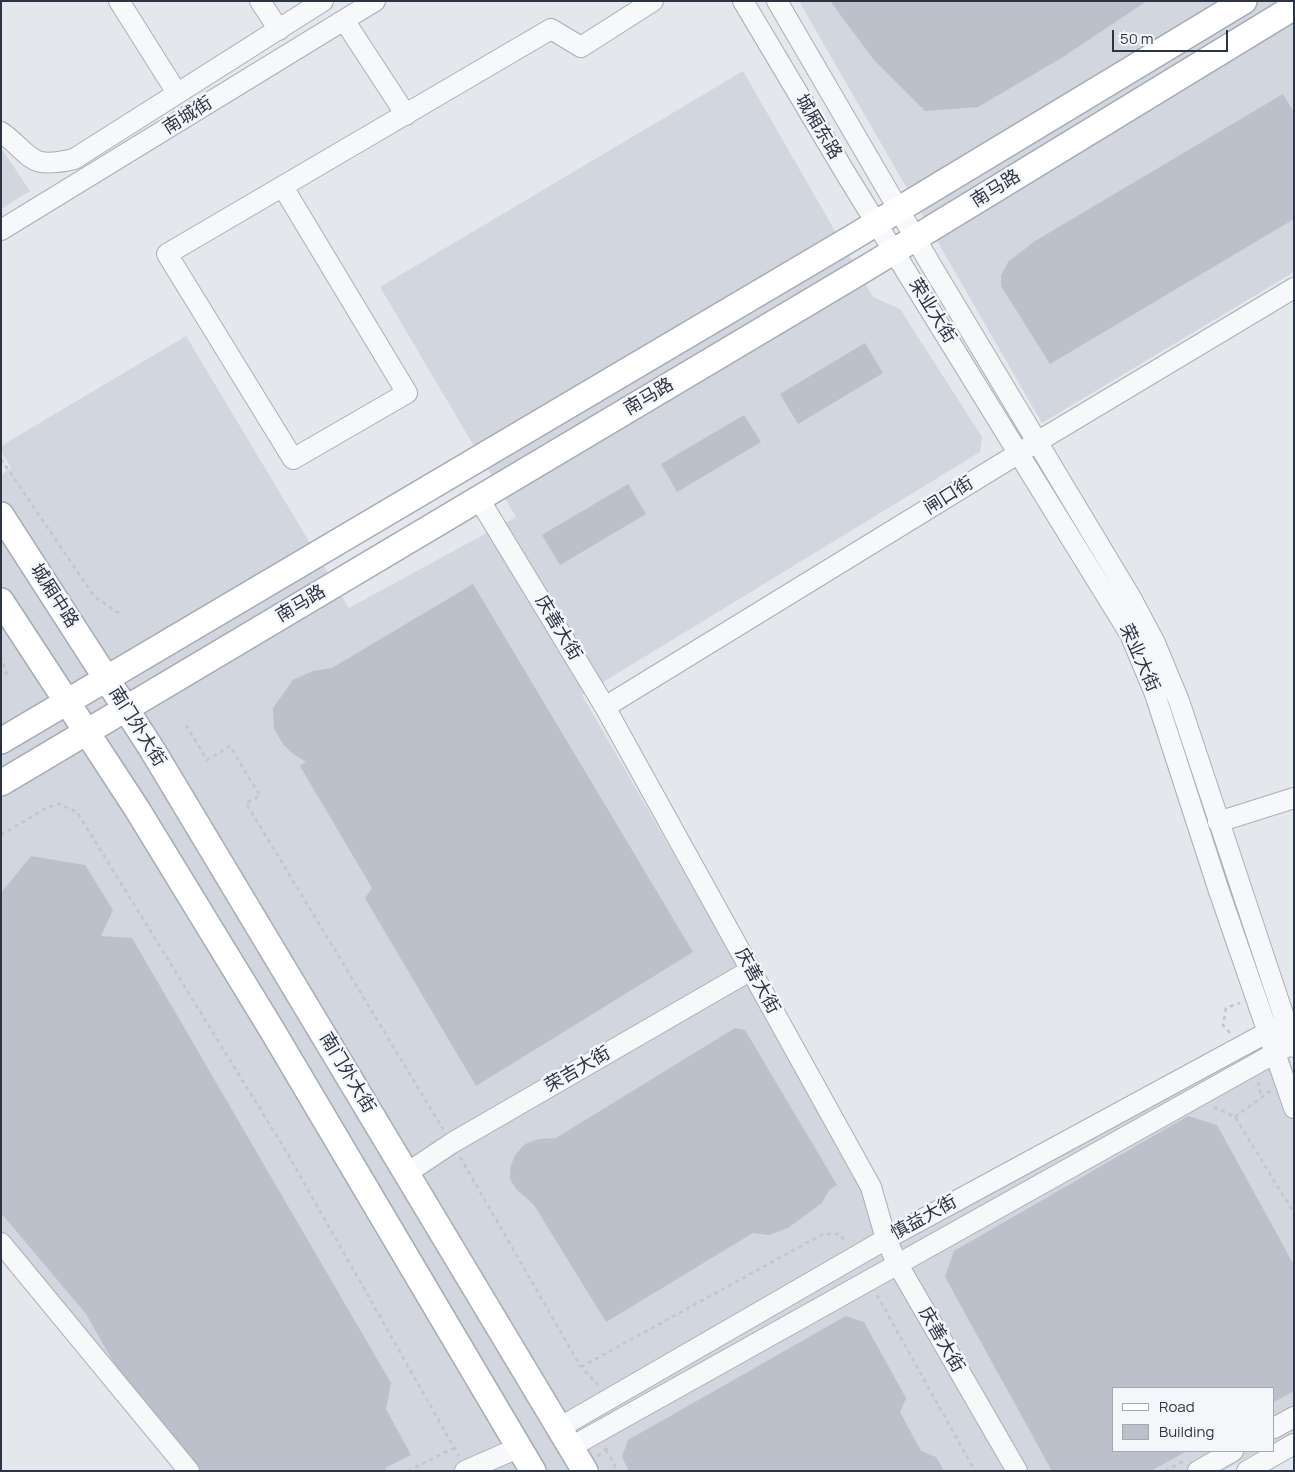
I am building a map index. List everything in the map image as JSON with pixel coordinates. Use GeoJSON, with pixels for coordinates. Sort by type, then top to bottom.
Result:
{"type":"FeatureCollection","features":[{"type":"Feature","properties":{"kind":"main road","name":"南马路"},"geometry":{"type":"LineString","coordinates":[[1,740],[898,210],[1244,1]]}},
{"type":"Feature","properties":{"kind":"main road","name":"南马路"},"geometry":{"type":"LineString","coordinates":[[1,783],[916,238],[1294,6]]}},
{"type":"Feature","properties":{"kind":"main road","name":"城厢中路"},"geometry":{"type":"LineString","coordinates":[[1,515],[106,677]]}},
{"type":"Feature","properties":{"kind":"main road"},"geometry":{"type":"LineString","coordinates":[[1,601],[138,809],[262,1013],[524,1463]]}},
{"type":"Feature","properties":{"kind":"main road","name":"南门外大街"},"geometry":{"type":"LineString","coordinates":[[106,677],[585,1471]]}},
{"type":"Feature","properties":{"kind":"street"},"geometry":{"type":"LineString","coordinates":[[119,1],[177,94]]}},
{"type":"Feature","properties":{"kind":"street"},"geometry":{"type":"LineString","coordinates":[[260,1],[279,30]]}},
{"type":"Feature","properties":{"kind":"street","name":"南城街"},"geometry":{"type":"LineString","coordinates":[[1,132],[30,159],[45,163],[74,159],[323,1]]}},
{"type":"Feature","properties":{"kind":"street","name":"南城街"},"geometry":{"type":"LineString","coordinates":[[1,230],[374,1]]}},
{"type":"Feature","properties":{"kind":"street"},"geometry":{"type":"LineString","coordinates":[[283,187],[407,393],[293,460],[167,254],[551,29],[581,47],[652,1]]}},
{"type":"Feature","properties":{"kind":"street","name":"城厢东路"},"geometry":{"type":"LineString","coordinates":[[743,1],[894,251]]}},
{"type":"Feature","properties":{"kind":"street","name":"城厢东路"},"geometry":{"type":"LineString","coordinates":[[777,1],[916,238]]}},
{"type":"Feature","properties":{"kind":"street"},"geometry":{"type":"LineString","coordinates":[[344,20],[406,115]]}},
{"type":"Feature","properties":{"kind":"street","name":"荣业大街"},"geometry":{"type":"LineString","coordinates":[[916,238],[1134,641],[1155,694],[1294,1108]]}},
{"type":"Feature","properties":{"kind":"street","name":"荣业大街"},"geometry":{"type":"LineString","coordinates":[[894,251],[1131,598],[1155,643],[1179,701],[1218,822],[1290,1020],[1293,1044]]}},
{"type":"Feature","properties":{"kind":"street","name":"闸口街"},"geometry":{"type":"LineString","coordinates":[[605,707],[1028,447],[1294,288]]}},
{"type":"Feature","properties":{"kind":"street","name":"庆善大街"},"geometry":{"type":"LineString","coordinates":[[479,499],[605,707],[751,970],[871,1187],[886,1239],[897,1263],[1017,1471]]}},
{"type":"Feature","properties":{"kind":"street"},"geometry":{"type":"LineString","coordinates":[[1218,822],[1294,798]]}},
{"type":"Feature","properties":{"kind":"street","name":"荣吉大街"},"geometry":{"type":"LineString","coordinates":[[407,1174],[452,1143],[751,970]]}},
{"type":"Feature","properties":{"kind":"street","name":"慎益大街"},"geometry":{"type":"LineString","coordinates":[[565,1438],[886,1239],[1290,1020]]}},
{"type":"Feature","properties":{"kind":"street","name":"慎益大街"},"geometry":{"type":"LineString","coordinates":[[565,1438],[869,1280],[1293,1044]]}},
{"type":"Feature","properties":{"kind":"street"},"geometry":{"type":"LineString","coordinates":[[1,1243],[189,1471]]}},
{"type":"Feature","properties":{"kind":"street"},"geometry":{"type":"LineString","coordinates":[[1275,1427],[1294,1417]]}},
{"type":"Feature","properties":{"kind":"street"},"geometry":{"type":"LineString","coordinates":[[1247,1471],[1294,1444]]}},
{"type":"Feature","properties":{"kind":"street"},"geometry":{"type":"LineString","coordinates":[[1198,1471],[1231,1452]]}},
{"type":"Feature","properties":{"kind":"street"},"geometry":{"type":"LineString","coordinates":[[466,1470],[524,1463]]}},
{"type":"Feature","properties":{"kind":"path"},"geometry":{"type":"LineString","coordinates":[[1,459],[94,596],[120,614]]}},
{"type":"Feature","properties":{"kind":"path"},"geometry":{"type":"LineString","coordinates":[[1,656],[8,679]]}},
{"type":"Feature","properties":{"kind":"path"},"geometry":{"type":"LineString","coordinates":[[186,725],[207,760],[230,746],[260,796],[246,803]]}},
{"type":"Feature","properties":{"kind":"path"},"geometry":{"type":"LineString","coordinates":[[1,835],[46,808],[58,804],[77,812],[286,1151],[466,1470]]}},
{"type":"Feature","properties":{"kind":"path"},"geometry":{"type":"LineString","coordinates":[[1235,1117],[1261,1095]]}},
{"type":"Feature","properties":{"kind":"path"},"geometry":{"type":"LineString","coordinates":[[1193,1098],[1235,1117],[1294,1213]]}},
{"type":"Feature","properties":{"kind":"path"},"geometry":{"type":"LineString","coordinates":[[581,1367],[823,1234],[840,1234],[856,1257]]}},
{"type":"Feature","properties":{"kind":"path"},"geometry":{"type":"LineString","coordinates":[[869,1280],[975,1471]]}},
{"type":"Feature","properties":{"kind":"path"},"geometry":{"type":"LineString","coordinates":[[408,1471],[454,1448]]}},
{"type":"Feature","properties":{"kind":"path"},"geometry":{"type":"LineString","coordinates":[[606,1450],[618,1471]]}},
{"type":"Feature","properties":{"kind":"shaded area"},"geometry":{"type":"Polygon","coordinates":[[[799,1],[1294,1],[1294,272],[1042,423],[799,1]]]}},
{"type":"Feature","properties":{"kind":"shaded area"},"geometry":{"type":"Polygon","coordinates":[[[743,71],[873,297],[900,309],[982,437],[980,452],[582,695],[898,1245],[1281,1033],[1294,1071],[1294,1432],[1275,1442],[1275,1387],[1112,1387],[1112,1452],[1257,1452],[1223,1471],[185,1471],[1,1247],[1,475],[11,468],[1,451],[1,446],[186,336],[349,608],[516,517],[380,287],[743,71]]]}},
{"type":"Feature","properties":{"kind":"shaded area"},"geometry":{"type":"Polygon","coordinates":[[[1,148],[30,191],[1,209],[1,148]]]}},
{"type":"Feature","properties":{"kind":"building"},"geometry":{"type":"Polygon","coordinates":[[[830,1],[1147,1],[1063,57],[978,107],[925,111],[874,60],[830,1]]]}},
{"type":"Feature","properties":{"kind":"building"},"geometry":{"type":"Polygon","coordinates":[[[1283,94],[1294,112],[1294,219],[1050,364],[1001,286],[1001,276],[1008,262],[1035,241],[1283,94]]]}},
{"type":"Feature","properties":{"kind":"building"},"geometry":{"type":"Polygon","coordinates":[[[865,343],[883,373],[798,424],[780,394],[865,343]]]}},
{"type":"Feature","properties":{"kind":"building"},"geometry":{"type":"Polygon","coordinates":[[[744,415],[761,442],[677,492],[661,464],[744,415]]]}},
{"type":"Feature","properties":{"kind":"building"},"geometry":{"type":"Polygon","coordinates":[[[628,484],[646,514],[560,565],[542,535],[628,484]]]}},
{"type":"Feature","properties":{"kind":"building"},"geometry":{"type":"Polygon","coordinates":[[[473,584],[693,952],[476,1086],[365,898],[372,888],[300,766],[306,762],[292,753],[283,744],[274,729],[273,708],[293,680],[313,671],[332,668],[473,584]]]}},
{"type":"Feature","properties":{"kind":"building"},"geometry":{"type":"Polygon","coordinates":[[[31,856],[85,865],[113,910],[101,936],[132,938],[391,1383],[386,1409],[411,1455],[385,1468],[387,1471],[198,1471],[115,1365],[86,1314],[1,1213],[1,893],[31,856]]]}},
{"type":"Feature","properties":{"kind":"building"},"geometry":{"type":"Polygon","coordinates":[[[735,1028],[745,1030],[837,1185],[829,1190],[822,1203],[788,1228],[769,1235],[753,1233],[606,1322],[534,1205],[516,1189],[510,1179],[510,1168],[515,1155],[525,1144],[539,1139],[556,1138],[735,1028]]]}},
{"type":"Feature","properties":{"kind":"building"},"geometry":{"type":"Polygon","coordinates":[[[1188,1116],[1217,1125],[1294,1265],[1294,1391],[1275,1401],[1275,1387],[1112,1387],[1112,1452],[1185,1452],[1151,1471],[1052,1471],[945,1277],[954,1251],[1188,1116]]]}},
{"type":"Feature","properties":{"kind":"building"},"geometry":{"type":"Polygon","coordinates":[[[846,1316],[864,1322],[906,1398],[900,1412],[921,1451],[936,1457],[944,1471],[629,1471],[622,1457],[628,1440],[846,1316]]]}}]}
